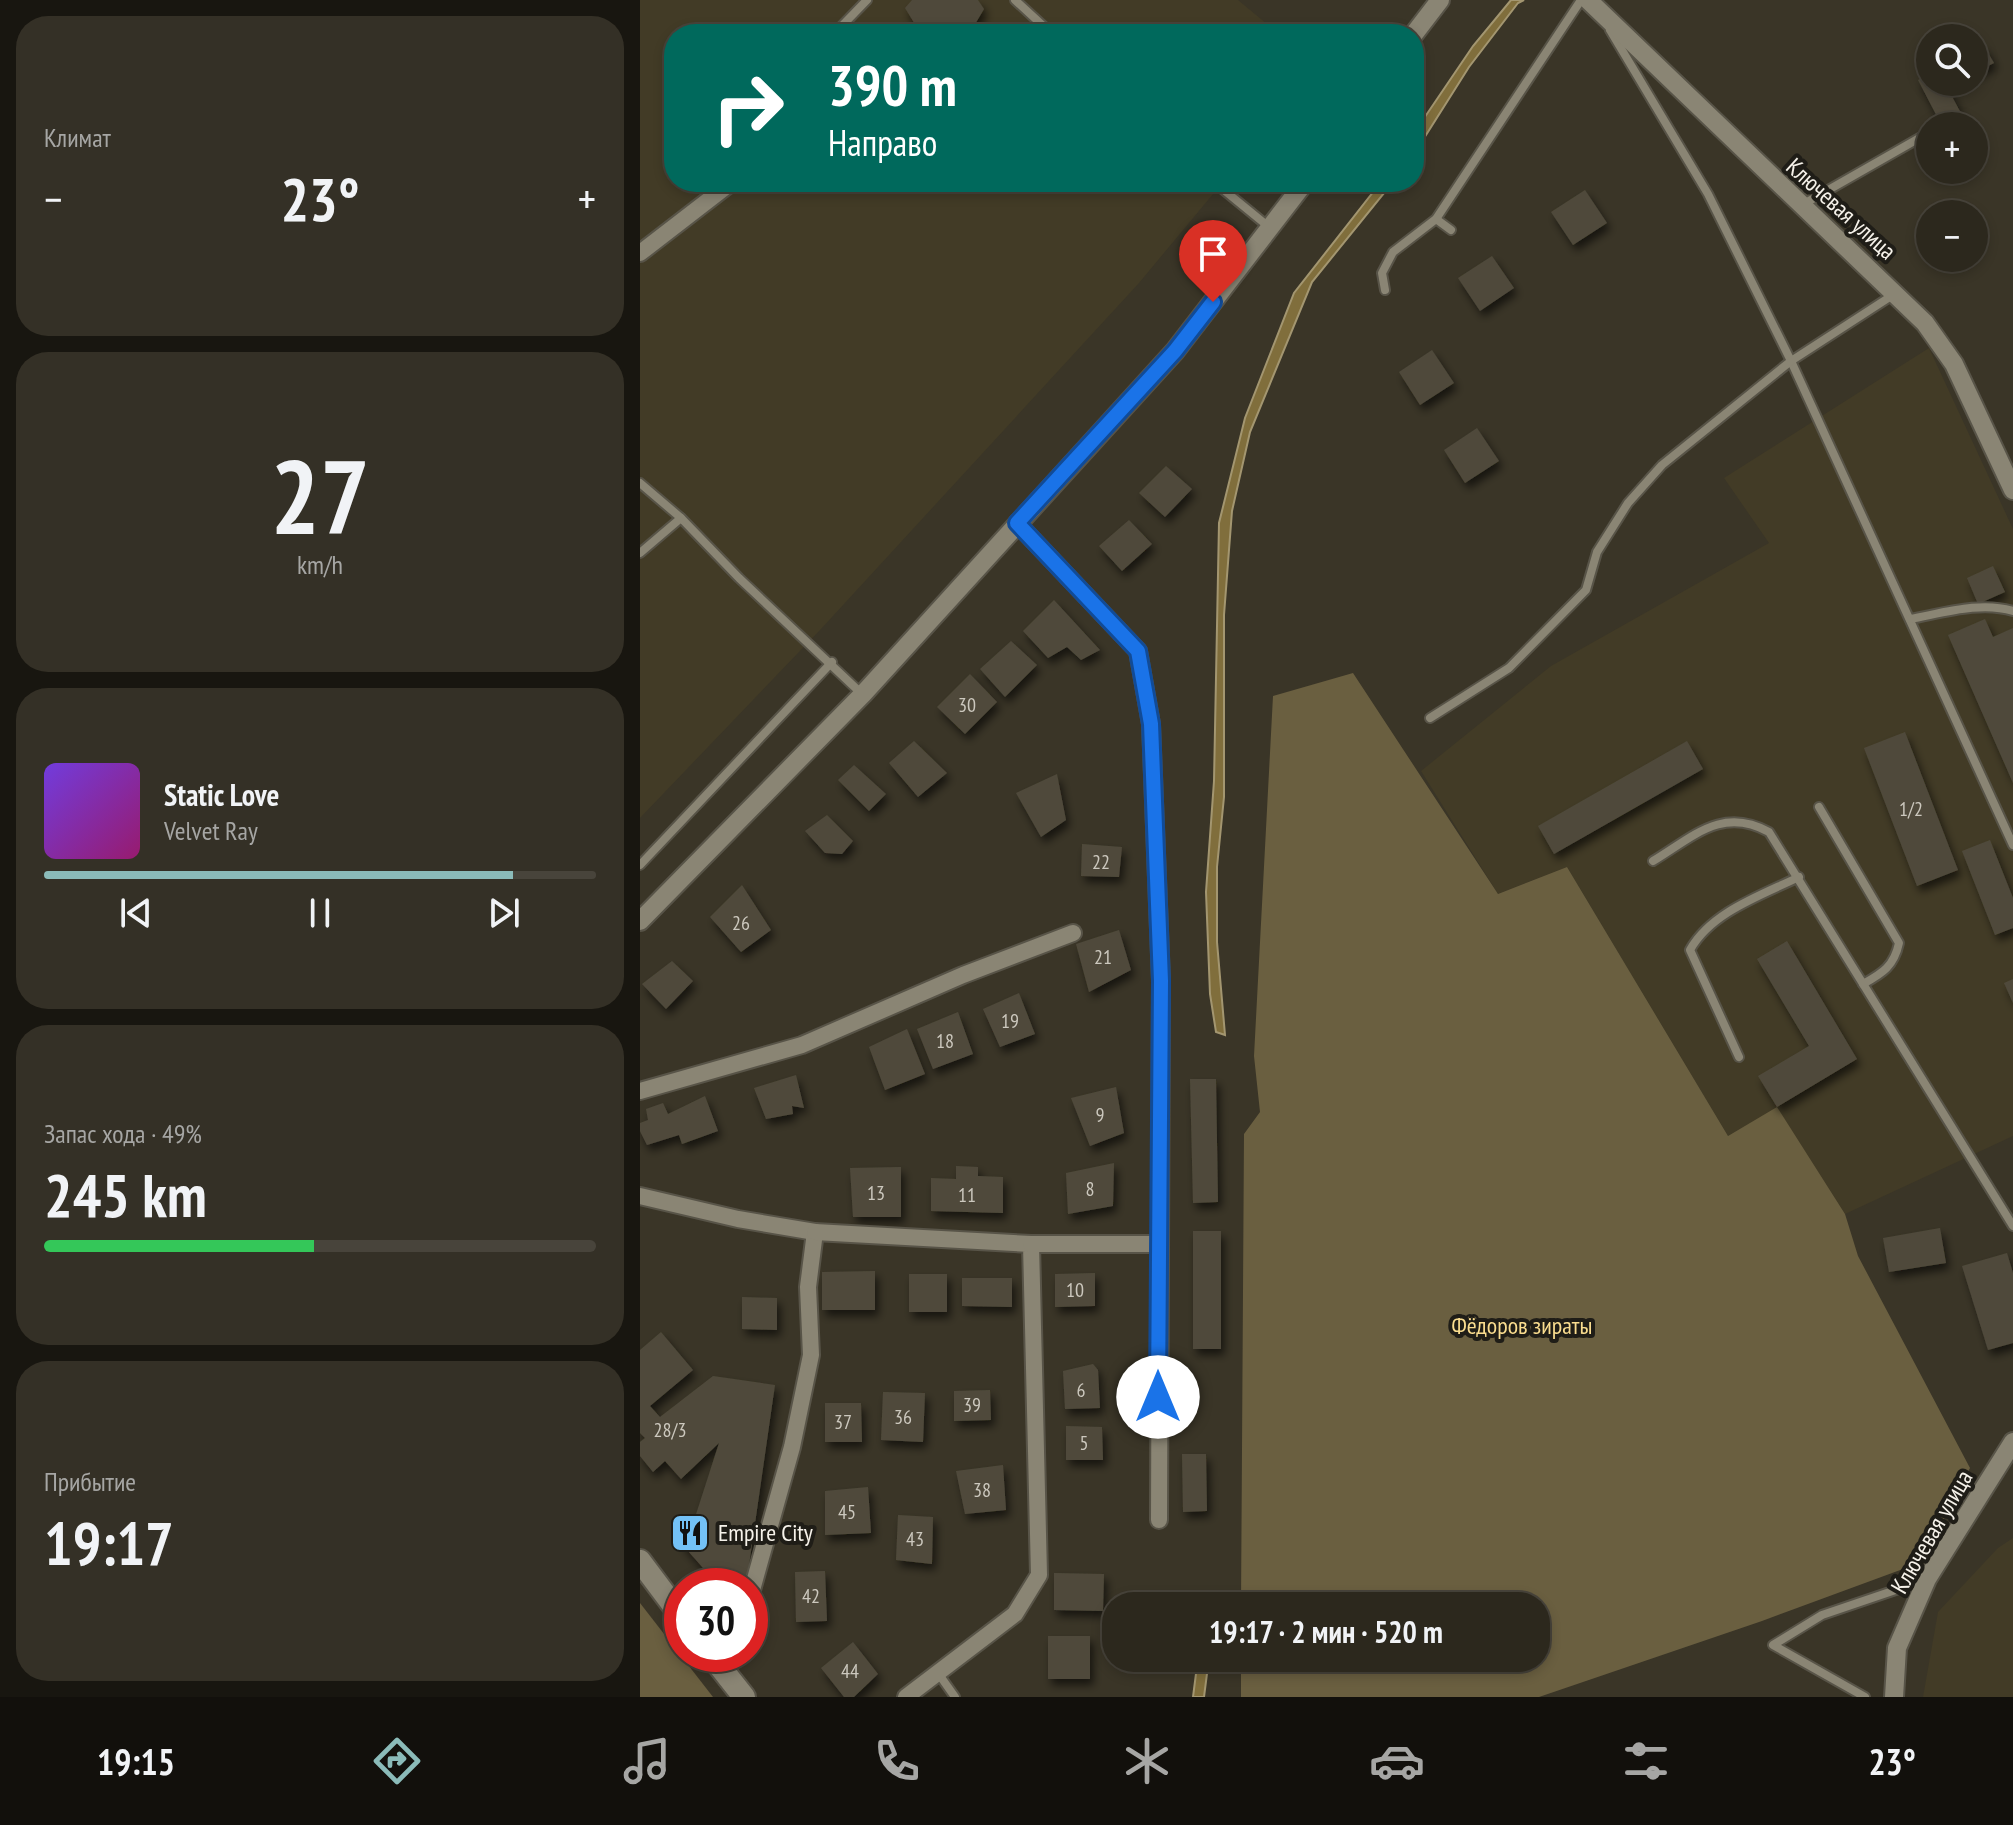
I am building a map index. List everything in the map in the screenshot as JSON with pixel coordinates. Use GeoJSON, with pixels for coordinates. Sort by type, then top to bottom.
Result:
{"type":"FeatureCollection","features":[{"type":"Feature","properties":{"kind":"main road"},"geometry":{"type":"LineString","coordinates":[[643,1573],[664,1597]]}},
{"type":"Feature","properties":{"kind":"main road"},"geometry":{"type":"LineString","coordinates":[[728,1672],[744,1697]]}},
{"type":"Feature","properties":{"kind":"street"},"geometry":{"type":"LineString","coordinates":[[1422,24],[1440,0]]}},
{"type":"Feature","properties":{"kind":"street","name":"Ключевая улица"},"geometry":{"type":"LineString","coordinates":[[1588,2],[1925,323],[1954,364],[2013,490]]}},
{"type":"Feature","properties":{"kind":"street"},"geometry":{"type":"LineString","coordinates":[[640,253],[719,192]]}},
{"type":"Feature","properties":{"kind":"street"},"geometry":{"type":"LineString","coordinates":[[640,921],[863,694],[1175,351],[1297,192]]}},
{"type":"Feature","properties":{"kind":"street"},"geometry":{"type":"LineString","coordinates":[[1017,523],[1138,651],[1151,724],[1161,965],[1159,1520]]}},
{"type":"Feature","properties":{"kind":"street"},"geometry":{"type":"LineString","coordinates":[[640,1091],[802,1045],[963,975],[1073,933]]}},
{"type":"Feature","properties":{"kind":"street"},"geometry":{"type":"LineString","coordinates":[[640,1196],[738,1219],[815,1232],[1031,1244],[1158,1244]]}},
{"type":"Feature","properties":{"kind":"street"},"geometry":{"type":"LineString","coordinates":[[758,1568],[792,1447],[811,1355],[808,1287],[815,1232]]}},
{"type":"Feature","properties":{"kind":"street"},"geometry":{"type":"LineString","coordinates":[[906,1697],[1015,1614],[1039,1575],[1031,1244]]}},
{"type":"Feature","properties":{"kind":"street","name":"Ключевая улица"},"geometry":{"type":"LineString","coordinates":[[1894,1697],[1897,1648],[1927,1579],[2013,1442]]}},
{"type":"Feature","properties":{"kind":"lane"},"geometry":{"type":"LineString","coordinates":[[844,24],[867,0]]}},
{"type":"Feature","properties":{"kind":"lane"},"geometry":{"type":"LineString","coordinates":[[1015,0],[1041,24]]}},
{"type":"Feature","properties":{"kind":"lane"},"geometry":{"type":"LineString","coordinates":[[1385,290],[1382,273],[1393,252],[1436,219],[1588,2],[1708,194],[1791,361],[2013,845]]}},
{"type":"Feature","properties":{"kind":"lane"},"geometry":{"type":"LineString","coordinates":[[1801,205],[1916,140]]}},
{"type":"Feature","properties":{"kind":"lane"},"geometry":{"type":"LineString","coordinates":[[1226,192],[1270,227]]}},
{"type":"Feature","properties":{"kind":"lane"},"geometry":{"type":"LineString","coordinates":[[1436,219],[1451,230]]}},
{"type":"Feature","properties":{"kind":"lane"},"geometry":{"type":"LineString","coordinates":[[1430,718],[1509,668],[1586,590],[1597,552],[1636,493],[1662,465],[1791,361],[1896,293]]}},
{"type":"Feature","properties":{"kind":"lane"},"geometry":{"type":"LineString","coordinates":[[640,483],[681,518],[739,578],[863,694]]}},
{"type":"Feature","properties":{"kind":"lane"},"geometry":{"type":"LineString","coordinates":[[640,553],[681,518]]}},
{"type":"Feature","properties":{"kind":"lane"},"geometry":{"type":"LineString","coordinates":[[1910,619],[1966,608],[2013,611]]}},
{"type":"Feature","properties":{"kind":"lane"},"geometry":{"type":"LineString","coordinates":[[641,863],[832,662]]}},
{"type":"Feature","properties":{"kind":"lane"},"geometry":{"type":"LineString","coordinates":[[1819,807],[1899,943],[1895,959],[1885,972],[1863,984]]}},
{"type":"Feature","properties":{"kind":"lane"},"geometry":{"type":"LineString","coordinates":[[1653,861],[1714,823],[1748,821],[1769,832],[2012,1228]]}},
{"type":"Feature","properties":{"kind":"lane"},"geometry":{"type":"LineString","coordinates":[[1739,1057],[1690,950],[1699,934],[1735,909],[1799,877]]}},
{"type":"Feature","properties":{"kind":"lane"},"geometry":{"type":"LineString","coordinates":[[1865,1697],[1773,1645],[1822,1615],[1927,1579]]}},
{"type":"Feature","properties":{"kind":"lane"},"geometry":{"type":"LineString","coordinates":[[938,1672],[955,1697]]}},
{"type":"Feature","properties":{"kind":"shaded area"},"geometry":{"type":"Polygon","coordinates":[[[640,0],[1238,0],[1267,24],[664,24],[664,192],[1215,192],[1139,283],[821,629],[640,818],[640,0]]]}},
{"type":"Feature","properties":{"kind":"shaded area"},"geometry":{"type":"Polygon","coordinates":[[[1511,0],[1524,0],[1518,3],[1469,67],[1424,138],[1424,118],[1473,46],[1511,0]]]}},
{"type":"Feature","properties":{"kind":"shaded area"},"geometry":{"type":"Polygon","coordinates":[[[1373,192],[1385,192],[1312,282],[1250,432],[1232,511],[1224,615],[1224,797],[1217,867],[1217,942],[1225,1035],[1216,1032],[1210,994],[1206,892],[1214,781],[1219,523],[1245,418],[1294,293],[1373,192]]]}},
{"type":"Feature","properties":{"kind":"shaded area"},"geometry":{"type":"Polygon","coordinates":[[[1929,348],[2013,529],[2013,1136],[1845,1214],[1777,1108],[1728,1136],[1567,867],[1498,894],[1421,771],[1551,666],[1769,543],[1724,478],[1929,348]]]}},
{"type":"Feature","properties":{"kind":"shaded area"},"geometry":{"type":"Polygon","coordinates":[[[2013,1538],[2013,1697],[1923,1697],[1938,1612],[1998,1548],[2013,1538]]]}},
{"type":"Feature","properties":{"kind":"shaded area"},"geometry":{"type":"Polygon","coordinates":[[[1196,1672],[1207,1672],[1204,1697],[1193,1697],[1196,1672]]]}},
{"type":"Feature","properties":{"kind":"green space","name":"Фёдоров зираты"},"geometry":{"type":"Polygon","coordinates":[[[1353,673],[1498,894],[1567,867],[1728,1136],[1777,1107],[1845,1214],[1858,1256],[1970,1468],[1922,1562],[1762,1621],[1539,1697],[1241,1697],[1241,1672],[1550,1672],[1550,1592],[1241,1592],[1244,1134],[1260,1112],[1254,1056],[1273,696],[1353,673]]]}},
{"type":"Feature","properties":{"kind":"green space"},"geometry":{"type":"Polygon","coordinates":[[[640,1603],[664,1634],[664,1672],[694,1672],[713,1697],[640,1697],[640,1603]]]}},
{"type":"Feature","properties":{"kind":"building"},"geometry":{"type":"Polygon","coordinates":[[[912,0],[978,0],[984,9],[975,24],[915,24],[905,8],[912,0]]]}},
{"type":"Feature","properties":{"kind":"building"},"geometry":{"type":"Polygon","coordinates":[[[1926,96],[1952,96],[1960,112],[1935,112],[1926,96]]]}},
{"type":"Feature","properties":{"kind":"building"},"geometry":{"type":"Polygon","coordinates":[[[1585,190],[1607,223],[1573,245],[1551,212],[1585,190]]]}},
{"type":"Feature","properties":{"kind":"building"},"geometry":{"type":"Polygon","coordinates":[[[1492,256],[1514,288],[1480,311],[1458,278],[1492,256]]]}},
{"type":"Feature","properties":{"kind":"building"},"geometry":{"type":"Polygon","coordinates":[[[1432,350],[1454,383],[1420,405],[1399,372],[1432,350]]]}},
{"type":"Feature","properties":{"kind":"building"},"geometry":{"type":"Polygon","coordinates":[[[1477,428],[1499,461],[1465,483],[1444,450],[1477,428]]]}},
{"type":"Feature","properties":{"kind":"building"},"geometry":{"type":"Polygon","coordinates":[[[1166,466],[1192,489],[1165,517],[1139,493],[1166,466]]]}},
{"type":"Feature","properties":{"kind":"building"},"geometry":{"type":"Polygon","coordinates":[[[1129,520],[1152,544],[1122,571],[1099,546],[1129,520]]]}},
{"type":"Feature","properties":{"kind":"building"},"geometry":{"type":"Polygon","coordinates":[[[1993,566],[2005,592],[1978,604],[1967,578],[1993,566]]]}},
{"type":"Feature","properties":{"kind":"building"},"geometry":{"type":"Polygon","coordinates":[[[1054,600],[1100,650],[1081,660],[1067,647],[1048,658],[1023,631],[1054,600]]]}},
{"type":"Feature","properties":{"kind":"building"},"geometry":{"type":"Polygon","coordinates":[[[1985,619],[1993,637],[2013,628],[2013,783],[1948,635],[1985,619]]]}},
{"type":"Feature","properties":{"kind":"building"},"geometry":{"type":"Polygon","coordinates":[[[1011,641],[1037,665],[1005,697],[980,669],[1011,641]]]}},
{"type":"Feature","properties":{"kind":"building"},"geometry":{"type":"Polygon","coordinates":[[[970,674],[997,702],[965,734],[937,707],[970,674]]]}},
{"type":"Feature","properties":{"kind":"building"},"geometry":{"type":"Polygon","coordinates":[[[1905,732],[1958,870],[1917,886],[1864,748],[1905,732]]]}},
{"type":"Feature","properties":{"kind":"building"},"geometry":{"type":"Polygon","coordinates":[[[914,741],[947,773],[918,797],[889,763],[914,741]]]}},
{"type":"Feature","properties":{"kind":"building"},"geometry":{"type":"Polygon","coordinates":[[[1687,741],[1703,769],[1554,854],[1538,826],[1687,741]]]}},
{"type":"Feature","properties":{"kind":"building"},"geometry":{"type":"Polygon","coordinates":[[[854,765],[886,794],[869,811],[838,780],[854,765]]]}},
{"type":"Feature","properties":{"kind":"building"},"geometry":{"type":"Polygon","coordinates":[[[1057,774],[1066,820],[1041,837],[1016,793],[1057,774]]]}},
{"type":"Feature","properties":{"kind":"building"},"geometry":{"type":"Polygon","coordinates":[[[827,815],[853,841],[842,854],[825,853],[805,831],[827,815]]]}},
{"type":"Feature","properties":{"kind":"building"},"geometry":{"type":"Polygon","coordinates":[[[1990,840],[2013,898],[2013,928],[1995,935],[1962,851],[1990,840]]]}},
{"type":"Feature","properties":{"kind":"building"},"geometry":{"type":"Polygon","coordinates":[[[1082,844],[1122,847],[1119,877],[1081,876],[1082,844]]]}},
{"type":"Feature","properties":{"kind":"building"},"geometry":{"type":"Polygon","coordinates":[[[742,885],[771,930],[741,952],[710,917],[742,885]]]}},
{"type":"Feature","properties":{"kind":"building"},"geometry":{"type":"Polygon","coordinates":[[[1119,930],[1131,970],[1089,992],[1076,944],[1119,930]]]}},
{"type":"Feature","properties":{"kind":"building"},"geometry":{"type":"Polygon","coordinates":[[[1787,941],[1857,1059],[1777,1107],[1758,1076],[1809,1046],[1757,959],[1787,941]]]}},
{"type":"Feature","properties":{"kind":"building"},"geometry":{"type":"Polygon","coordinates":[[[672,961],[693,981],[666,1009],[642,984],[672,961]]]}},
{"type":"Feature","properties":{"kind":"building"},"geometry":{"type":"Polygon","coordinates":[[[2013,979],[2013,1003],[2004,983],[2013,979]]]}},
{"type":"Feature","properties":{"kind":"building"},"geometry":{"type":"Polygon","coordinates":[[[1019,993],[1035,1034],[1000,1047],[983,1009],[1019,993]]]}},
{"type":"Feature","properties":{"kind":"building"},"geometry":{"type":"Polygon","coordinates":[[[958,1012],[973,1054],[933,1069],[917,1029],[958,1012]]]}},
{"type":"Feature","properties":{"kind":"building"},"geometry":{"type":"Polygon","coordinates":[[[907,1029],[925,1074],[885,1090],[869,1047],[907,1029]]]}},
{"type":"Feature","properties":{"kind":"building"},"geometry":{"type":"Polygon","coordinates":[[[796,1075],[804,1108],[792,1106],[793,1114],[766,1119],[754,1088],[796,1075]]]}},
{"type":"Feature","properties":{"kind":"building"},"geometry":{"type":"Polygon","coordinates":[[[1190,1079],[1216,1079],[1218,1202],[1193,1203],[1190,1079]]]}},
{"type":"Feature","properties":{"kind":"building"},"geometry":{"type":"Polygon","coordinates":[[[1116,1087],[1124,1133],[1090,1146],[1071,1098],[1116,1087]]]}},
{"type":"Feature","properties":{"kind":"building"},"geometry":{"type":"Polygon","coordinates":[[[705,1096],[718,1131],[682,1144],[679,1135],[647,1145],[640,1131],[640,1123],[648,1120],[646,1109],[663,1103],[668,1114],[705,1096]]]}},
{"type":"Feature","properties":{"kind":"building"},"geometry":{"type":"Polygon","coordinates":[[[1114,1163],[1113,1206],[1068,1214],[1066,1173],[1114,1163]]]}},
{"type":"Feature","properties":{"kind":"building"},"geometry":{"type":"Polygon","coordinates":[[[956,1166],[978,1167],[978,1176],[1003,1177],[1003,1213],[931,1211],[931,1178],[956,1179],[956,1166]]]}},
{"type":"Feature","properties":{"kind":"building"},"geometry":{"type":"Polygon","coordinates":[[[901,1167],[901,1217],[853,1217],[850,1168],[901,1167]]]}},
{"type":"Feature","properties":{"kind":"building"},"geometry":{"type":"Polygon","coordinates":[[[1940,1228],[1946,1263],[1889,1272],[1883,1238],[1940,1228]]]}},
{"type":"Feature","properties":{"kind":"building"},"geometry":{"type":"Polygon","coordinates":[[[1193,1231],[1221,1231],[1221,1349],[1193,1349],[1193,1231]]]}},
{"type":"Feature","properties":{"kind":"building"},"geometry":{"type":"Polygon","coordinates":[[[2007,1253],[2013,1273],[2013,1343],[1988,1350],[1962,1266],[2007,1253]]]}},
{"type":"Feature","properties":{"kind":"building"},"geometry":{"type":"Polygon","coordinates":[[[875,1271],[875,1310],[822,1310],[822,1272],[875,1271]]]}},
{"type":"Feature","properties":{"kind":"building"},"geometry":{"type":"Polygon","coordinates":[[[1095,1273],[1095,1306],[1055,1307],[1055,1274],[1095,1273]]]}},
{"type":"Feature","properties":{"kind":"building"},"geometry":{"type":"Polygon","coordinates":[[[909,1274],[947,1274],[947,1312],[909,1312],[909,1274]]]}},
{"type":"Feature","properties":{"kind":"building"},"geometry":{"type":"Polygon","coordinates":[[[962,1278],[1012,1278],[1012,1307],[962,1306],[962,1278]]]}},
{"type":"Feature","properties":{"kind":"building"},"geometry":{"type":"Polygon","coordinates":[[[742,1297],[777,1298],[777,1330],[742,1329],[742,1297]]]}},
{"type":"Feature","properties":{"kind":"building"},"geometry":{"type":"Polygon","coordinates":[[[661,1332],[693,1370],[650,1406],[660,1417],[713,1376],[775,1385],[749,1568],[703,1568],[680,1542],[690,1533],[719,1443],[681,1479],[665,1461],[653,1472],[640,1456],[640,1442],[645,1438],[640,1433],[640,1350],[661,1332]]]}},
{"type":"Feature","properties":{"kind":"building"},"geometry":{"type":"Polygon","coordinates":[[[1093,1364],[1098,1370],[1100,1408],[1065,1409],[1063,1371],[1093,1364]]]}},
{"type":"Feature","properties":{"kind":"building"},"geometry":{"type":"Polygon","coordinates":[[[990,1390],[991,1420],[954,1421],[954,1391],[990,1390]]]}},
{"type":"Feature","properties":{"kind":"building"},"geometry":{"type":"Polygon","coordinates":[[[883,1392],[925,1393],[923,1442],[881,1440],[883,1392]]]}},
{"type":"Feature","properties":{"kind":"building"},"geometry":{"type":"Polygon","coordinates":[[[825,1403],[861,1403],[862,1442],[825,1442],[825,1403]]]}},
{"type":"Feature","properties":{"kind":"building"},"geometry":{"type":"Polygon","coordinates":[[[1066,1426],[1102,1427],[1103,1460],[1066,1460],[1066,1426]]]}},
{"type":"Feature","properties":{"kind":"building"},"geometry":{"type":"Polygon","coordinates":[[[1182,1454],[1206,1454],[1207,1511],[1183,1512],[1182,1454]]]}},
{"type":"Feature","properties":{"kind":"building"},"geometry":{"type":"Polygon","coordinates":[[[1003,1465],[1006,1510],[965,1514],[956,1471],[1003,1465]]]}},
{"type":"Feature","properties":{"kind":"building"},"geometry":{"type":"Polygon","coordinates":[[[868,1487],[871,1533],[825,1535],[825,1491],[868,1487]]]}},
{"type":"Feature","properties":{"kind":"building"},"geometry":{"type":"Polygon","coordinates":[[[898,1515],[933,1517],[932,1564],[896,1560],[898,1515]]]}},
{"type":"Feature","properties":{"kind":"building"},"geometry":{"type":"Polygon","coordinates":[[[825,1571],[827,1621],[796,1622],[795,1572],[825,1571]]]}},
{"type":"Feature","properties":{"kind":"building"},"geometry":{"type":"Polygon","coordinates":[[[1054,1573],[1104,1574],[1102,1611],[1054,1610],[1054,1573]]]}},
{"type":"Feature","properties":{"kind":"building"},"geometry":{"type":"Polygon","coordinates":[[[1048,1636],[1090,1636],[1090,1679],[1048,1679],[1048,1636]]]}},
{"type":"Feature","properties":{"kind":"building"},"geometry":{"type":"Polygon","coordinates":[[[853,1642],[878,1674],[854,1697],[844,1697],[821,1668],[853,1642]]]}},
{"type":"Feature","properties":{"kind":"place","name":"Empire City"},"geometry":{"type":"Point","coordinates":[690,1533]}},
{"type":"Feature","properties":{"kind":"route"},"geometry":{"type":"LineString","coordinates":[[1158,1397],[1161,981],[1151,724],[1138,651],[1017,523],[1175,351],[1213,302]]}}]}
